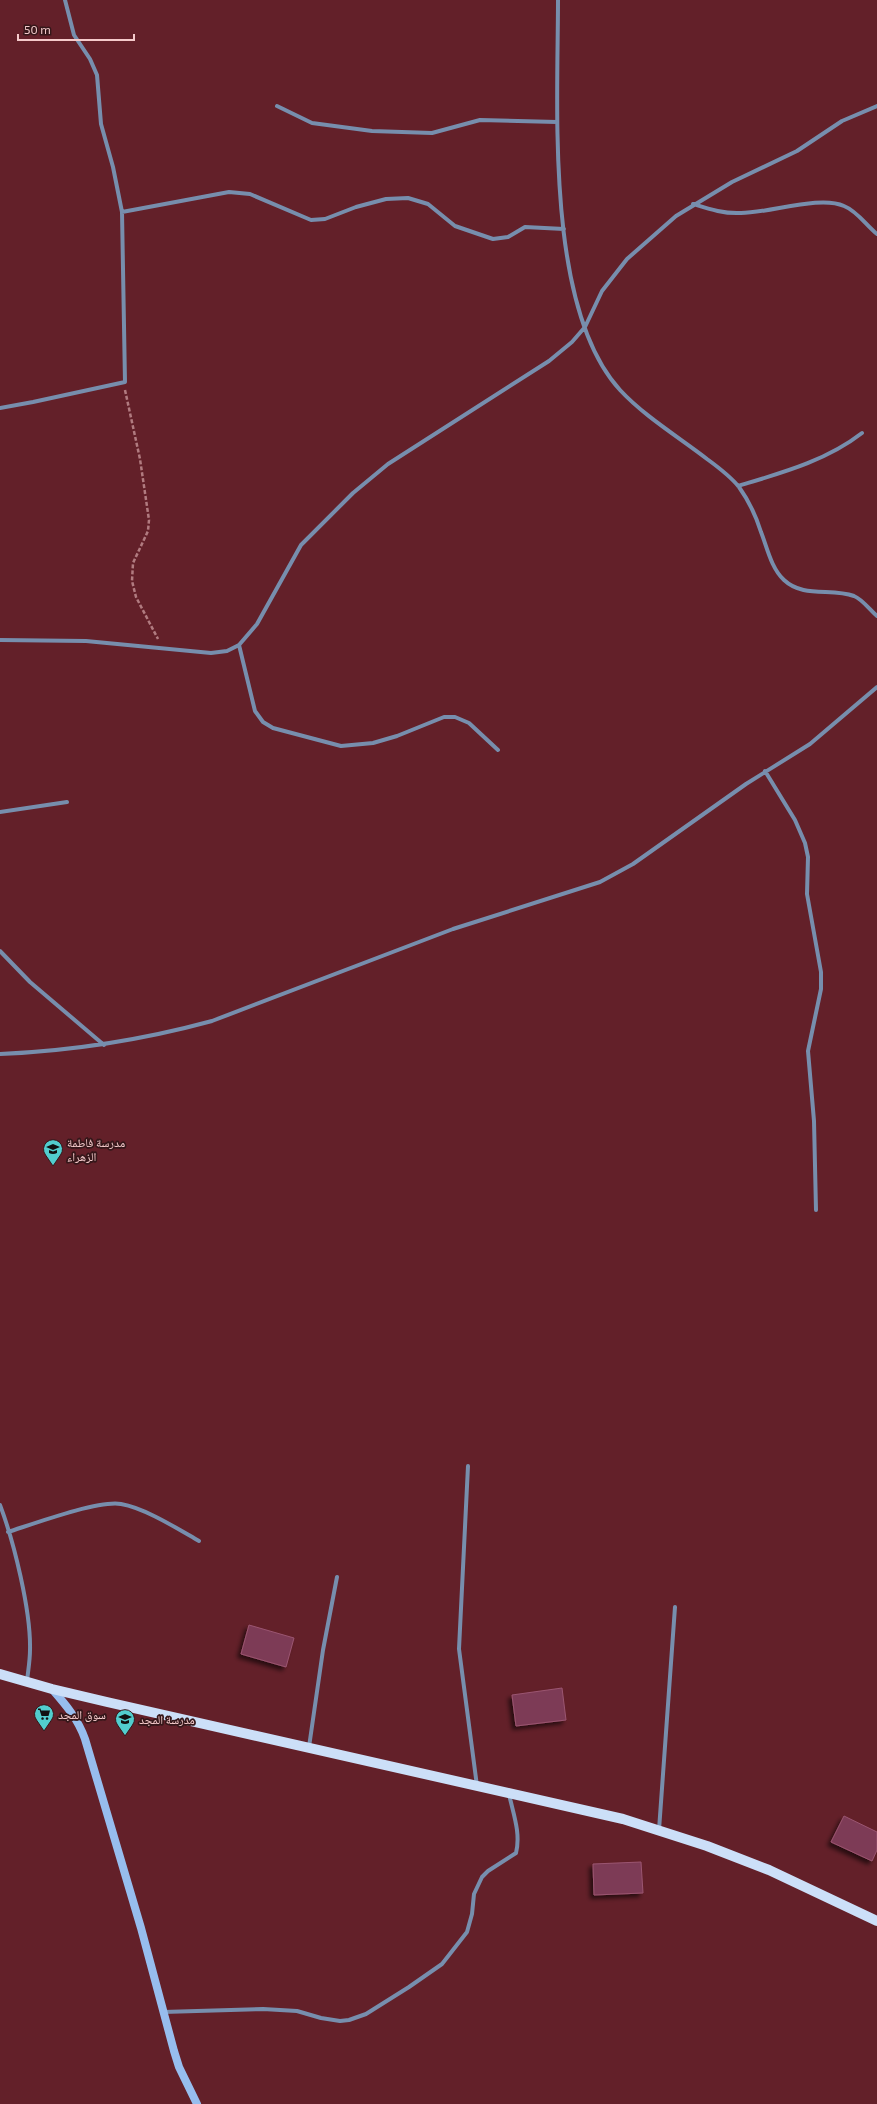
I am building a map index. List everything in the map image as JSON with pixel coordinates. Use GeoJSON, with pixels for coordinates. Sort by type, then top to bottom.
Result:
{"type":"FeatureCollection","features":[{"type":"Feature","properties":{"kind":"main road"},"geometry":{"type":"LineString","coordinates":[[0,1674],[52,1689],[615,1818],[707,1846],[769,1870],[877,1920]]}},
{"type":"Feature","properties":{"kind":"street"},"geometry":{"type":"LineString","coordinates":[[0,408],[125,382],[122,212],[113,167],[101,124],[97,75],[90,59],[74,35],[65,0]]}},
{"type":"Feature","properties":{"kind":"street"},"geometry":{"type":"LineString","coordinates":[[558,0],[557,122],[559,186],[564,229],[577,301],[585,328],[599,359],[620,390],[738,486],[752,509],[770,557],[784,580],[796,588],[808,591],[854,596],[877,616]]}},
{"type":"Feature","properties":{"kind":"street"},"geometry":{"type":"LineString","coordinates":[[277,106],[312,123],[372,131],[432,133],[480,120],[557,122]]}},
{"type":"Feature","properties":{"kind":"street"},"geometry":{"type":"LineString","coordinates":[[0,640],[86,641],[211,653],[227,651],[239,646],[257,624],[301,544],[342,502],[388,464],[549,361],[572,342],[585,328],[602,291],[627,260],[652,236],[693,204],[732,182],[797,151],[842,121],[877,106]]}},
{"type":"Feature","properties":{"kind":"street"},"geometry":{"type":"LineString","coordinates":[[122,212],[229,192],[250,194],[311,220],[325,219],[356,207],[386,199],[408,198],[428,204],[455,226],[492,239],[508,237],[525,227],[564,229]]}},
{"type":"Feature","properties":{"kind":"street"},"geometry":{"type":"LineString","coordinates":[[693,204],[725,213],[742,213],[770,211],[830,202],[845,206],[853,211],[877,234]]}},
{"type":"Feature","properties":{"kind":"street"},"geometry":{"type":"LineString","coordinates":[[738,486],[772,476],[832,453],[862,433]]}},
{"type":"Feature","properties":{"kind":"street"},"geometry":{"type":"LineString","coordinates":[[239,646],[255,711],[263,722],[273,728],[341,746],[373,743],[397,736],[444,717],[455,717],[469,723],[498,750]]}},
{"type":"Feature","properties":{"kind":"street"},"geometry":{"type":"LineString","coordinates":[[0,1054],[68,1050],[104,1045],[172,1032],[212,1021],[453,928],[600,882],[633,864],[765,771],[810,744],[877,687]]}},
{"type":"Feature","properties":{"kind":"street"},"geometry":{"type":"LineString","coordinates":[[765,771],[795,820],[805,843],[808,857],[807,901],[821,972],[821,989],[808,1051],[814,1127],[816,1210]]}},
{"type":"Feature","properties":{"kind":"street"},"geometry":{"type":"LineString","coordinates":[[0,812],[67,802]]}},
{"type":"Feature","properties":{"kind":"street"},"geometry":{"type":"LineString","coordinates":[[0,951],[30,982],[104,1045]]}},
{"type":"Feature","properties":{"kind":"street"},"geometry":{"type":"LineString","coordinates":[[468,1466],[459,1649],[477,1786]]}},
{"type":"Feature","properties":{"kind":"street"},"geometry":{"type":"LineString","coordinates":[[8,1532],[95,1506],[111,1503],[128,1505],[199,1541]]}},
{"type":"Feature","properties":{"kind":"street"},"geometry":{"type":"LineString","coordinates":[[0,1505],[23,1595],[28,1624],[30,1649],[27,1682]]}},
{"type":"Feature","properties":{"kind":"street"},"geometry":{"type":"LineString","coordinates":[[309,1747],[323,1650],[337,1577]]}},
{"type":"Feature","properties":{"kind":"street"},"geometry":{"type":"LineString","coordinates":[[659,1831],[675,1607]]}},
{"type":"Feature","properties":{"kind":"street"},"geometry":{"type":"LineString","coordinates":[[52,1689],[72,1712],[83,1733],[141,1928],[179,2067],[198,2104]]}},
{"type":"Feature","properties":{"kind":"street"},"geometry":{"type":"LineString","coordinates":[[163,2012],[264,2009],[297,2012],[326,2019],[349,2020],[366,2014],[410,1987],[442,1964],[455,1950],[470,1925],[474,1894],[482,1877],[488,1871],[516,1853],[519,1844],[518,1834],[508,1794]]}},
{"type":"Feature","properties":{"kind":"path"},"geometry":{"type":"LineString","coordinates":[[125,382],[129,412],[140,459],[150,520],[148,531],[134,562],[132,580],[136,597],[163,648]]}},
{"type":"Feature","properties":{"kind":"building"},"geometry":{"type":"Polygon","coordinates":[[[249,1625],[294,1638],[286,1667],[241,1654],[249,1625]]]}},
{"type":"Feature","properties":{"kind":"building"},"geometry":{"type":"Polygon","coordinates":[[[562,1688],[566,1720],[516,1726],[512,1695],[562,1688]]]}},
{"type":"Feature","properties":{"kind":"building"},"geometry":{"type":"Polygon","coordinates":[[[844,1816],[877,1832],[877,1850],[872,1861],[831,1842],[844,1816]]]}},
{"type":"Feature","properties":{"kind":"building"},"geometry":{"type":"Polygon","coordinates":[[[641,1862],[643,1893],[594,1895],[593,1864],[641,1862]]]}},
{"type":"Feature","properties":{"kind":"place","name":"مدرسة فاطمة الزهراء"},"geometry":{"type":"Point","coordinates":[53,1166]}},
{"type":"Feature","properties":{"kind":"place","name":"سوق المجد"},"geometry":{"type":"Point","coordinates":[44,1731]}},
{"type":"Feature","properties":{"kind":"place","name":"مدرسة المجد"},"geometry":{"type":"Point","coordinates":[125,1736]}}]}
